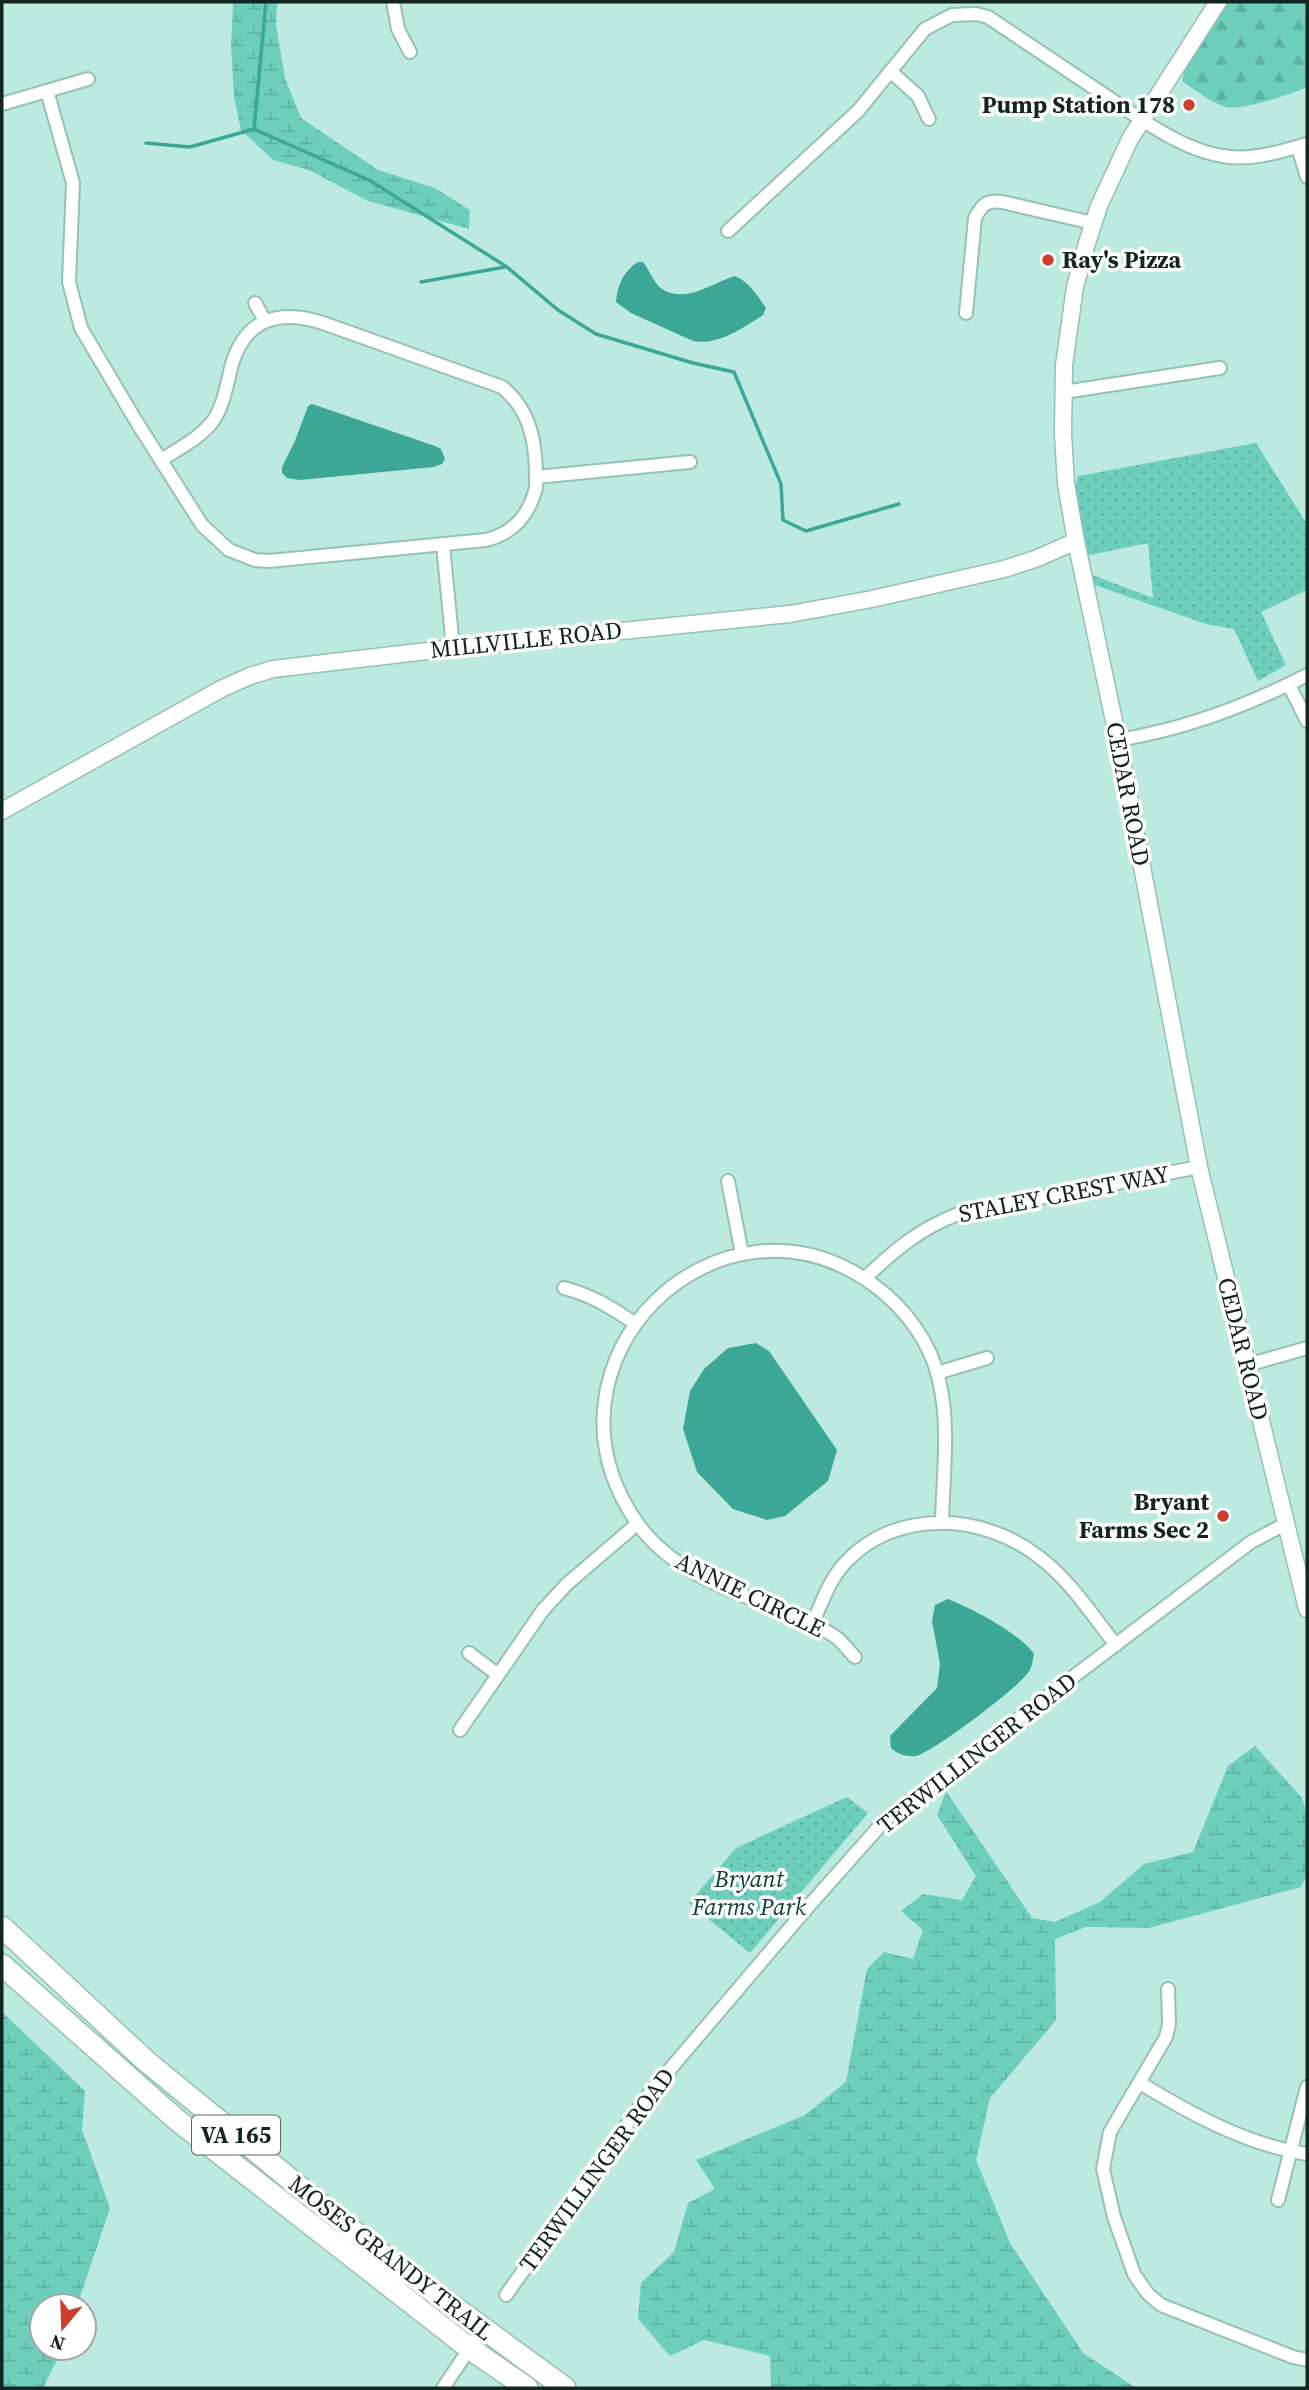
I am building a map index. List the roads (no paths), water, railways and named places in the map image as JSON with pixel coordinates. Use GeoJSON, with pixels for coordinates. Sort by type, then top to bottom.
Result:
{"type":"FeatureCollection","features":[{"type":"Feature","properties":{"kind":"main road","name":"MOSES GRANDY TRAIL"},"geometry":{"type":"LineString","coordinates":[[2,1927],[146,2061],[380,2253],[565,2388]]}},
{"type":"Feature","properties":{"kind":"main road","name":"MOSES GRANDY TRAIL"},"geometry":{"type":"LineString","coordinates":[[2,1965],[177,2120],[469,2348],[527,2388]]}},
{"type":"Feature","properties":{"kind":"street"},"geometry":{"type":"LineString","coordinates":[[393,2],[398,29],[410,52]]}},
{"type":"Feature","properties":{"kind":"street","name":"CEDAR ROAD"},"geometry":{"type":"LineString","coordinates":[[1218,2],[1141,119],[1111,177],[1093,223],[1073,297],[1065,357],[1066,484],[1118,740],[1199,1167],[1307,1609]]}},
{"type":"Feature","properties":{"kind":"street"},"geometry":{"type":"LineString","coordinates":[[728,231],[858,111],[925,29],[956,8],[981,8],[988,17],[1141,119],[1189,146],[1223,156],[1259,157],[1303,145],[1307,177]]}},
{"type":"Feature","properties":{"kind":"street"},"geometry":{"type":"LineString","coordinates":[[890,71],[918,96],[929,119]]}},
{"type":"Feature","properties":{"kind":"street"},"geometry":{"type":"LineString","coordinates":[[2,104],[88,79]]}},
{"type":"Feature","properties":{"kind":"street"},"geometry":{"type":"LineString","coordinates":[[47,91],[73,183],[68,266],[74,305],[81,328],[160,460],[202,525],[218,542],[255,560],[288,561],[486,540],[499,537],[521,521],[536,488],[528,421],[523,408],[502,387],[309,319],[285,316],[265,321],[248,334],[232,365],[221,404],[212,423],[160,460]]}},
{"type":"Feature","properties":{"kind":"street"},"geometry":{"type":"LineString","coordinates":[[966,313],[975,218],[982,206],[990,201],[1002,202],[1093,223]]}},
{"type":"Feature","properties":{"kind":"street"},"geometry":{"type":"LineString","coordinates":[[255,303],[265,321]]}},
{"type":"Feature","properties":{"kind":"street"},"geometry":{"type":"LineString","coordinates":[[1064,392],[1220,369]]}},
{"type":"Feature","properties":{"kind":"street"},"geometry":{"type":"LineString","coordinates":[[536,477],[690,462]]}},
{"type":"Feature","properties":{"kind":"street","name":"MILLVILLE ROAD"},"geometry":{"type":"LineString","coordinates":[[2,811],[221,689],[261,671],[294,664],[761,618],[822,609],[1004,569],[1076,541]]}},
{"type":"Feature","properties":{"kind":"street"},"geometry":{"type":"LineString","coordinates":[[443,545],[453,648]]}},
{"type":"Feature","properties":{"kind":"street"},"geometry":{"type":"LineString","coordinates":[[1118,740],[1190,724],[1289,685],[1307,675]]}},
{"type":"Feature","properties":{"kind":"street"},"geometry":{"type":"LineString","coordinates":[[1289,685],[1307,721]]}},
{"type":"Feature","properties":{"kind":"street","name":"STALEY CREST WAY"},"geometry":{"type":"LineString","coordinates":[[865,1278],[898,1247],[926,1227],[958,1214],[1199,1167]]}},
{"type":"Feature","properties":{"kind":"street"},"geometry":{"type":"LineString","coordinates":[[729,1181],[742,1254]]}},
{"type":"Feature","properties":{"kind":"street","name":"ANNIE CIRCLE"},"geometry":{"type":"LineString","coordinates":[[855,1657],[838,1639],[813,1624],[685,1567],[661,1549],[638,1524],[622,1499],[609,1468],[604,1428],[606,1399],[613,1366],[634,1323],[663,1292],[696,1270],[742,1254],[795,1253],[828,1261],[865,1278],[909,1318],[929,1351],[937,1373],[944,1428],[942,1522]]}},
{"type":"Feature","properties":{"kind":"street"},"geometry":{"type":"LineString","coordinates":[[564,1288],[605,1302],[634,1323]]}},
{"type":"Feature","properties":{"kind":"street"},"geometry":{"type":"LineString","coordinates":[[1247,1365],[1307,1348]]}},
{"type":"Feature","properties":{"kind":"street"},"geometry":{"type":"LineString","coordinates":[[937,1373],[987,1358]]}},
{"type":"Feature","properties":{"kind":"street"},"geometry":{"type":"LineString","coordinates":[[813,1624],[828,1587],[856,1552],[899,1528],[942,1522],[969,1525],[993,1532],[1032,1551],[1060,1575],[1116,1645]]}},
{"type":"Feature","properties":{"kind":"street","name":"TERWILLINGER ROAD"},"geometry":{"type":"LineString","coordinates":[[506,2295],[649,2094],[858,1849],[894,1813],[1251,1542],[1286,1523]]}},
{"type":"Feature","properties":{"kind":"street"},"geometry":{"type":"LineString","coordinates":[[460,1730],[544,1610],[567,1584],[638,1524]]}},
{"type":"Feature","properties":{"kind":"street"},"geometry":{"type":"LineString","coordinates":[[468,1653],[497,1674]]}},
{"type":"Feature","properties":{"kind":"street"},"geometry":{"type":"LineString","coordinates":[[1168,1989],[1169,2024],[1166,2037],[1110,2132],[1103,2169],[1114,2217],[1137,2280],[1148,2294],[1171,2310],[1307,2360]]}},
{"type":"Feature","properties":{"kind":"street"},"geometry":{"type":"LineString","coordinates":[[1140,2083],[1210,2122],[1291,2151],[1307,2154]]}},
{"type":"Feature","properties":{"kind":"street"},"geometry":{"type":"LineString","coordinates":[[1279,2200],[1307,2087]]}},
{"type":"Feature","properties":{"kind":"street"},"geometry":{"type":"LineString","coordinates":[[443,2388],[482,2330]]}},
{"type":"Feature","properties":{"kind":"waterway"},"geometry":{"type":"LineString","coordinates":[[254,129],[266,2]]}},
{"type":"Feature","properties":{"kind":"waterway"},"geometry":{"type":"LineString","coordinates":[[146,143],[190,147],[254,129],[369,180],[507,267],[558,310],[596,334],[693,363],[734,372],[781,484],[783,520],[806,531],[899,504]]}},
{"type":"Feature","properties":{"kind":"waterway"},"geometry":{"type":"LineString","coordinates":[[421,282],[505,267]]}},
{"type":"Feature","properties":{"kind":"place","name":"Pump Station 178"},"geometry":{"type":"Point","coordinates":[1189,105]}},
{"type":"Feature","properties":{"kind":"place","name":"Ray's Pizza"},"geometry":{"type":"Point","coordinates":[1048,260]}},
{"type":"Feature","properties":{"kind":"place","name":"Bryant Farms Sec 2"},"geometry":{"type":"Point","coordinates":[1223,1516]}},
{"type":"Feature","properties":{"kind":"park label","name":"Bryant Farms Park"},"geometry":{"type":"Point","coordinates":[749,1893]}}]}
